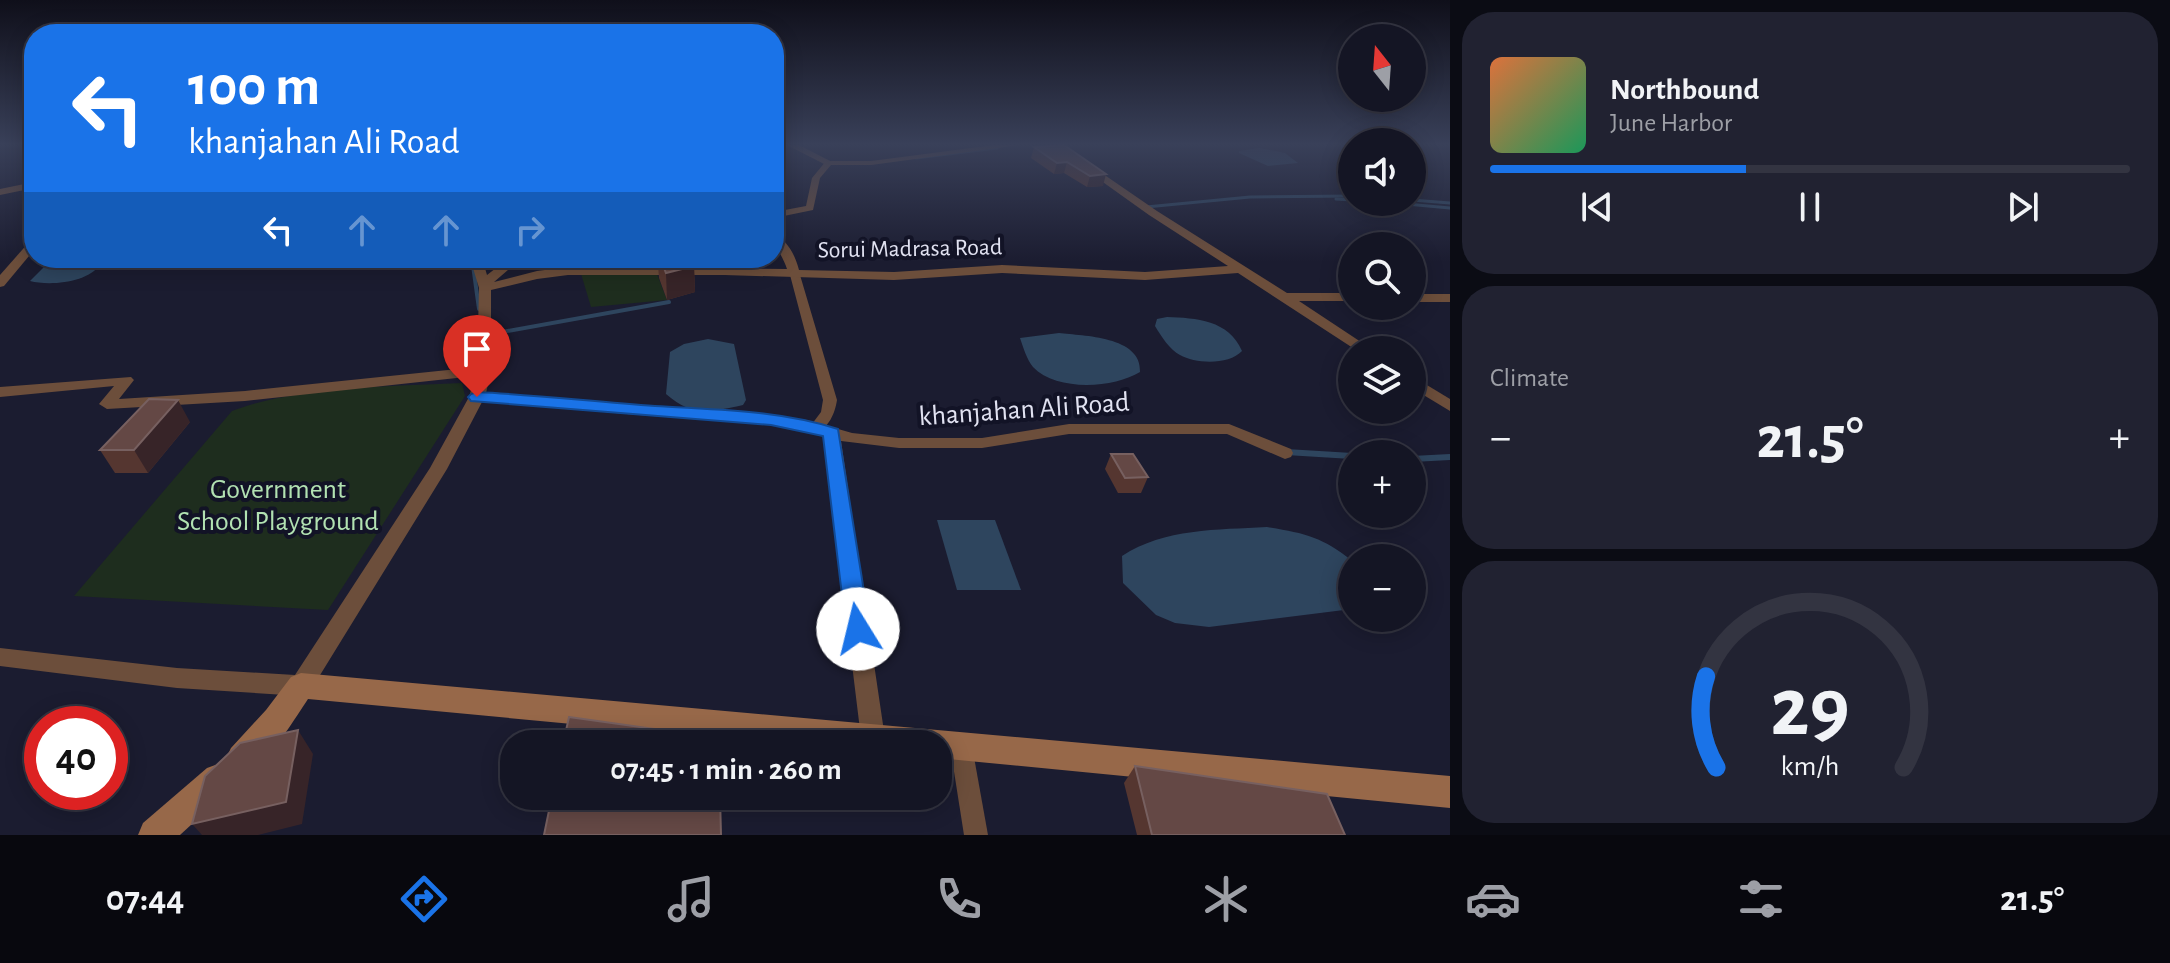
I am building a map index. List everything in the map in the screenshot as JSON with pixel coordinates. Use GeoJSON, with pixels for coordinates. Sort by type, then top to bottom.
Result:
{"type":"FeatureCollection","features":[{"type":"Feature","properties":{"kind":"main road"},"geometry":{"type":"LineString","coordinates":[[155,835],[250,751],[301,686],[785,730]]}},
{"type":"Feature","properties":{"kind":"main road"},"geometry":{"type":"LineString","coordinates":[[952,746],[1450,792]]}},
{"type":"Feature","properties":{"kind":"street"},"geometry":{"type":"LineString","coordinates":[[784,213],[810,208],[815,184]]}},
{"type":"Feature","properties":{"kind":"street"},"geometry":{"type":"LineString","coordinates":[[1111,184],[1345,336]]}},
{"type":"Feature","properties":{"kind":"street"},"geometry":{"type":"LineString","coordinates":[[0,192],[24,187]]}},
{"type":"Feature","properties":{"kind":"street"},"geometry":{"type":"LineString","coordinates":[[784,249],[789,255],[830,400],[824,430],[872,730]]}},
{"type":"Feature","properties":{"kind":"street"},"geometry":{"type":"LineString","coordinates":[[0,283],[24,255]]}},
{"type":"Feature","properties":{"kind":"street"},"geometry":{"type":"LineString","coordinates":[[0,657],[177,678],[301,686],[438,469],[477,397],[484,371],[484,286],[479,268]]}},
{"type":"Feature","properties":{"kind":"street"},"geometry":{"type":"LineString","coordinates":[[484,286],[505,268]]}},
{"type":"Feature","properties":{"kind":"street","name":"Sorui Madrasa Road"},"geometry":{"type":"LineString","coordinates":[[484,286],[568,271],[894,276],[1002,269],[1145,276],[1241,269]]}},
{"type":"Feature","properties":{"kind":"street"},"geometry":{"type":"LineString","coordinates":[[1286,297],[1338,297]]}},
{"type":"Feature","properties":{"kind":"street"},"geometry":{"type":"LineString","coordinates":[[1426,298],[1450,298]]}},
{"type":"Feature","properties":{"kind":"street"},"geometry":{"type":"LineString","coordinates":[[0,392],[126,380],[107,404],[245,396],[484,371]]}},
{"type":"Feature","properties":{"kind":"street"},"geometry":{"type":"LineString","coordinates":[[1426,390],[1450,406]]}},
{"type":"Feature","properties":{"kind":"street","name":"khanjahan Ali Road"},"geometry":{"type":"LineString","coordinates":[[477,397],[771,420],[851,438],[899,443],[982,443],[1069,429],[1229,429],[1285,453]]}},
{"type":"Feature","properties":{"kind":"street"},"geometry":{"type":"LineString","coordinates":[[952,763],[976,835]]}},
{"type":"Feature","properties":{"kind":"green space"},"geometry":{"type":"Polygon","coordinates":[[[579,268],[655,268],[667,300],[591,307],[579,268]]]}},
{"type":"Feature","properties":{"kind":"green space","name":"Government School Playground"},"geometry":{"type":"Polygon","coordinates":[[[462,383],[465,396],[328,610],[74,596],[232,411],[314,392],[462,383]]]}},
{"type":"Feature","properties":{"kind":"water"},"geometry":{"type":"Polygon","coordinates":[[[43,268],[97,268],[78,279],[58,283],[30,281],[43,268]]]}},
{"type":"Feature","properties":{"kind":"water"},"geometry":{"type":"Polygon","coordinates":[[[1157,319],[1200,320],[1220,327],[1229,333],[1242,351],[1229,359],[1212,362],[1180,355],[1169,346],[1155,326],[1157,319]]]}},
{"type":"Feature","properties":{"kind":"water"},"geometry":{"type":"Polygon","coordinates":[[[1059,333],[1096,337],[1122,345],[1132,351],[1138,360],[1140,372],[1116,381],[1086,385],[1056,381],[1043,375],[1031,364],[1020,338],[1059,333]]]}},
{"type":"Feature","properties":{"kind":"water"},"geometry":{"type":"Polygon","coordinates":[[[708,339],[734,344],[746,400],[743,405],[702,411],[684,406],[666,394],[670,352],[684,344],[708,339]]]}},
{"type":"Feature","properties":{"kind":"water"},"geometry":{"type":"Polygon","coordinates":[[[937,520],[995,520],[1021,590],[957,590],[937,520]]]}},
{"type":"Feature","properties":{"kind":"water"},"geometry":{"type":"Polygon","coordinates":[[[1267,527],[1292,531],[1332,546],[1338,550],[1338,611],[1209,627],[1175,623],[1156,615],[1123,583],[1122,556],[1156,540],[1210,530],[1267,527]]]}},
{"type":"Feature","properties":{"kind":"building"},"geometry":{"type":"Polygon","coordinates":[[[664,268],[686,268],[666,273],[664,268]]]}},
{"type":"Feature","properties":{"kind":"building"},"geometry":{"type":"Polygon","coordinates":[[[149,399],[178,400],[134,450],[100,450],[149,399]]]}},
{"type":"Feature","properties":{"kind":"building"},"geometry":{"type":"Polygon","coordinates":[[[1111,454],[1133,454],[1148,477],[1125,478],[1111,454]]]}},
{"type":"Feature","properties":{"kind":"building"},"geometry":{"type":"Polygon","coordinates":[[[569,717],[662,730],[566,730],[569,717]]]}},
{"type":"Feature","properties":{"kind":"building"},"geometry":{"type":"Polygon","coordinates":[[[298,730],[286,802],[192,824],[205,776],[240,743],[298,730]]]}},
{"type":"Feature","properties":{"kind":"building"},"geometry":{"type":"Polygon","coordinates":[[[1135,766],[1327,794],[1345,835],[1152,835],[1135,766]]]}},
{"type":"Feature","properties":{"kind":"building"},"geometry":{"type":"Polygon","coordinates":[[[549,810],[720,810],[721,835],[544,835],[549,810]]]}},
{"type":"Feature","properties":{"kind":"waterway"},"geometry":{"type":"LineString","coordinates":[[1146,207],[1250,197],[1338,196]]}},
{"type":"Feature","properties":{"kind":"waterway"},"geometry":{"type":"LineString","coordinates":[[1426,201],[1450,203]]}},
{"type":"Feature","properties":{"kind":"waterway"},"geometry":{"type":"LineString","coordinates":[[1426,206],[1450,208]]}},
{"type":"Feature","properties":{"kind":"waterway"},"geometry":{"type":"LineString","coordinates":[[473,268],[479,309]]}},
{"type":"Feature","properties":{"kind":"waterway"},"geometry":{"type":"LineString","coordinates":[[491,334],[669,302]]}},
{"type":"Feature","properties":{"kind":"waterway"},"geometry":{"type":"LineString","coordinates":[[1286,452],[1338,455]]}},
{"type":"Feature","properties":{"kind":"waterway"},"geometry":{"type":"LineString","coordinates":[[1426,458],[1450,457]]}},
{"type":"Feature","properties":{"kind":"route"},"geometry":{"type":"LineString","coordinates":[[477,397],[771,420],[807,425],[832,433],[858,629]]}}]}
